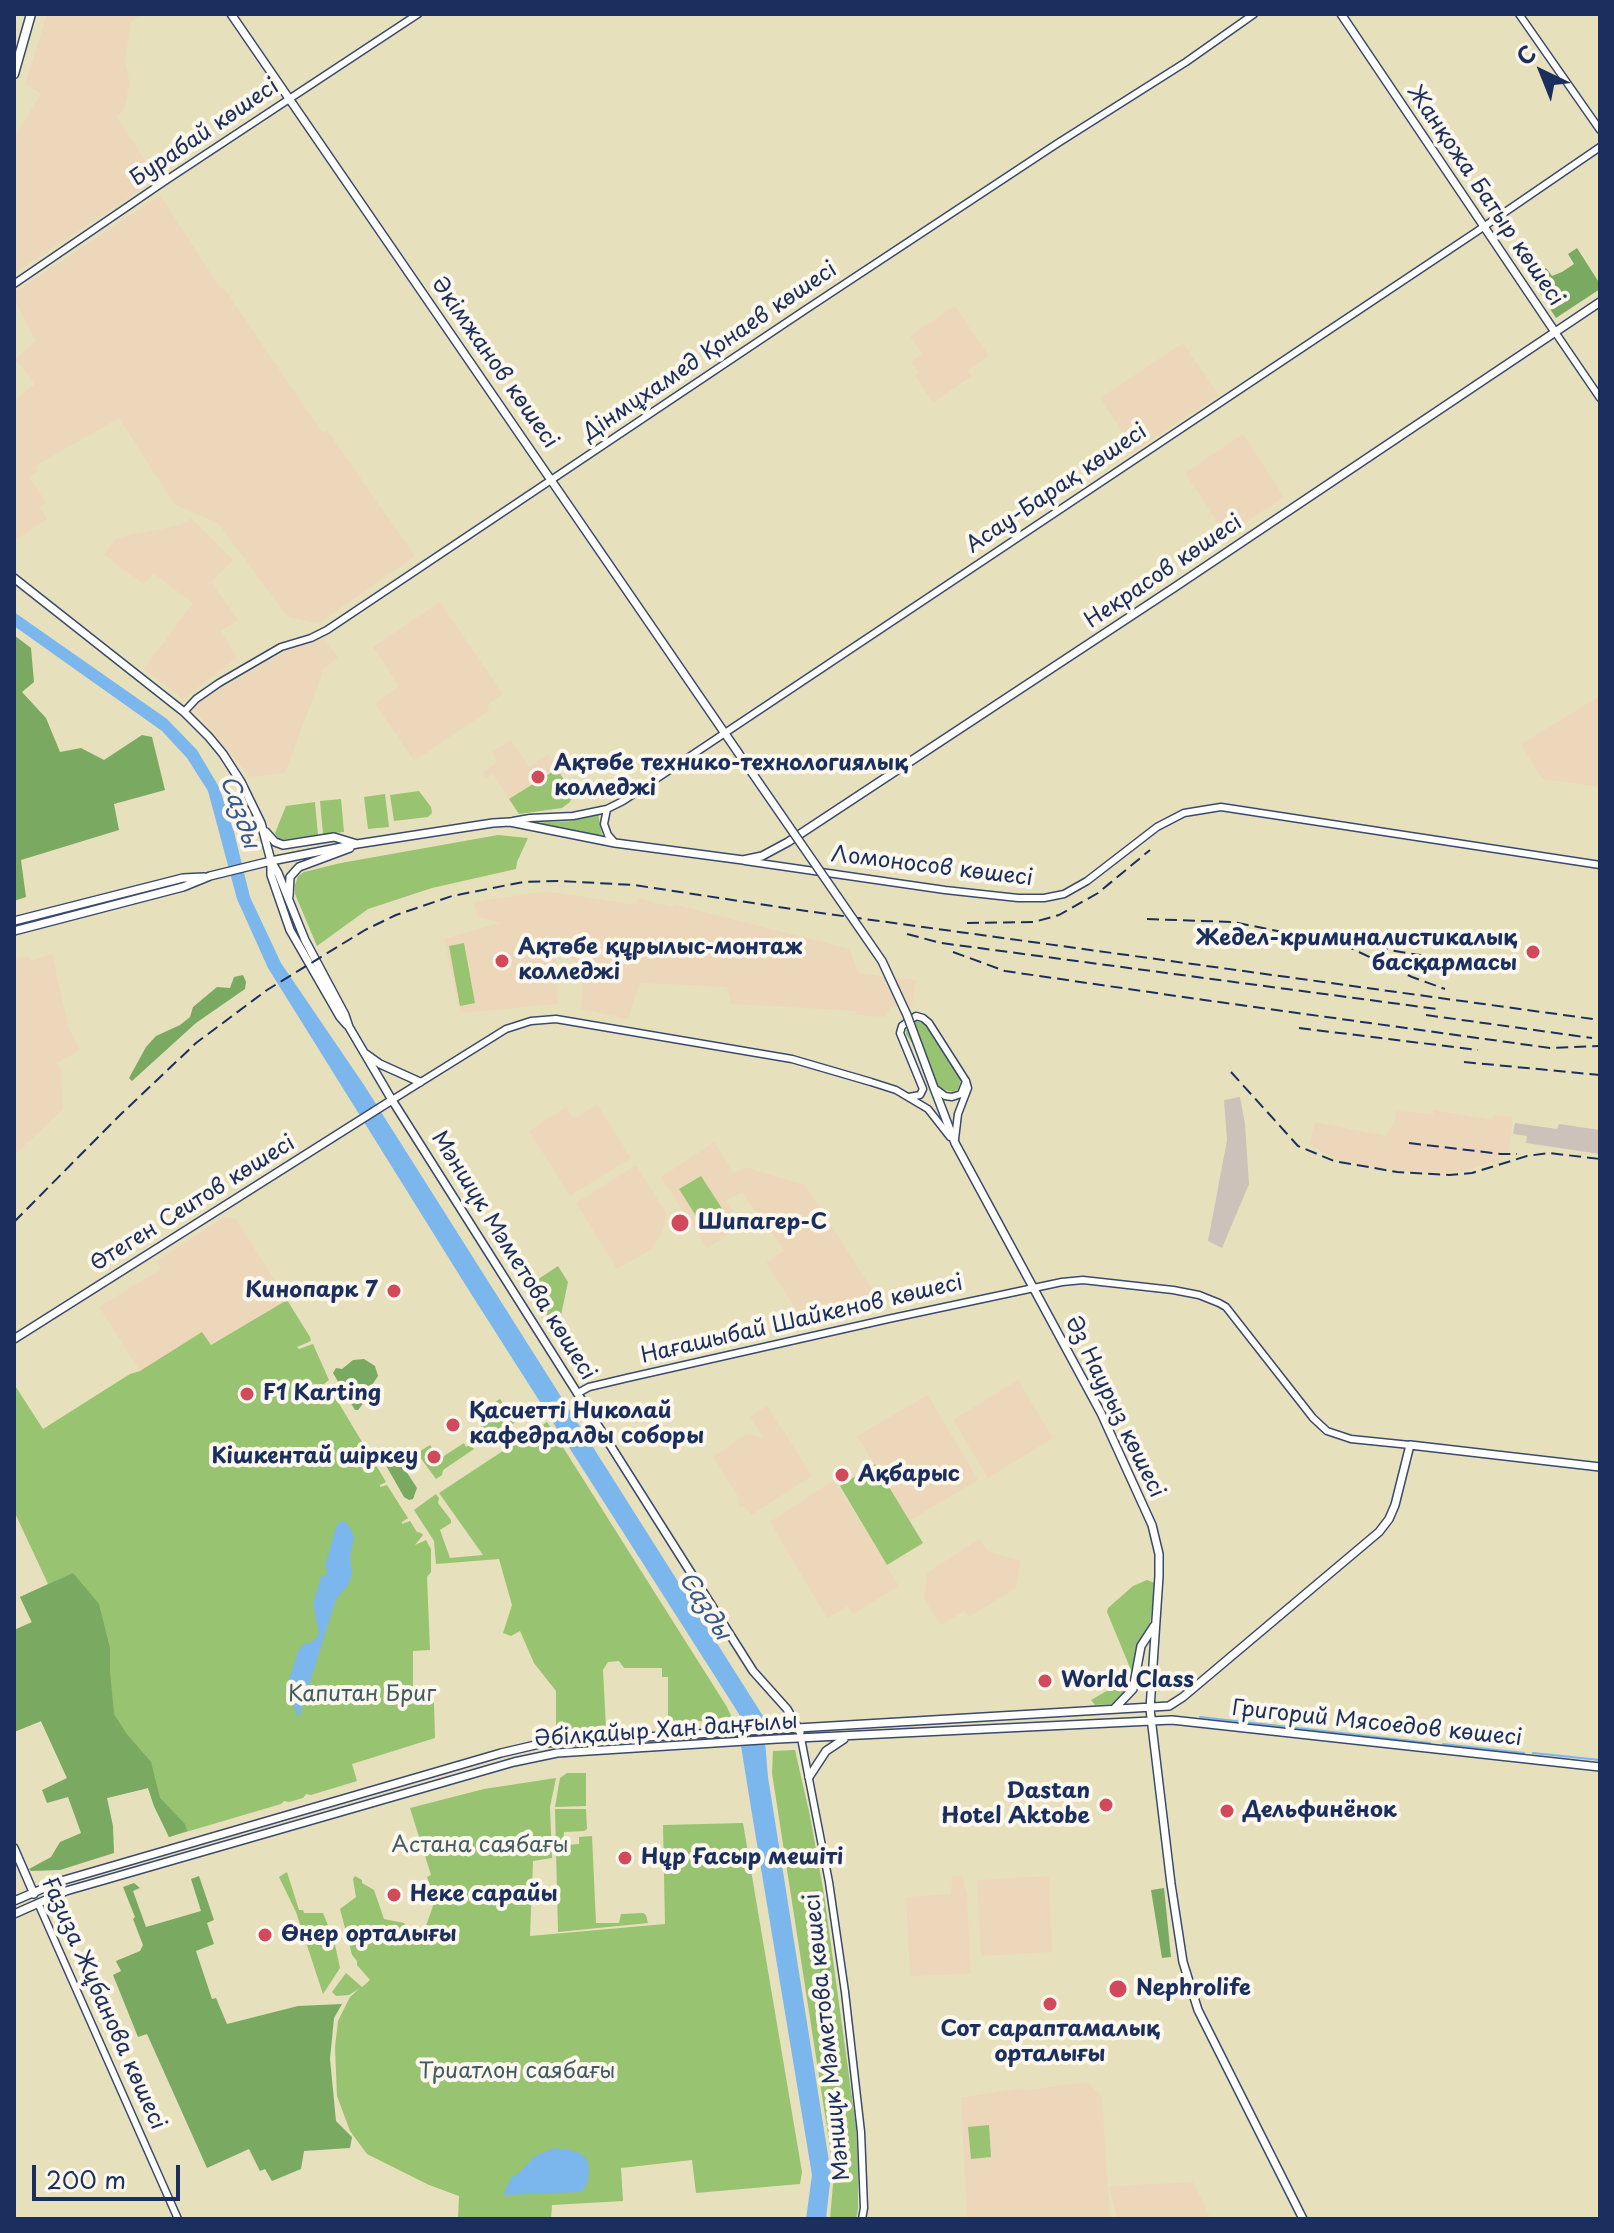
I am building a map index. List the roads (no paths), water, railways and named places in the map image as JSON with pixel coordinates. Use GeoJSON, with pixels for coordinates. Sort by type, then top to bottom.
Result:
{"type":"FeatureCollection","features":[{"type":"Feature","properties":{"kind":"highway"},"geometry":{"type":"LineString","coordinates":[[14,74],[31,14]]}},
{"type":"Feature","properties":{"kind":"main road","name":"Әкімжанов көшесі"},"geometry":{"type":"LineString","coordinates":[[231,14],[882,961],[907,1015],[934,1088]]}},
{"type":"Feature","properties":{"kind":"main road","name":"Жанқожа Батыр көшесі"},"geometry":{"type":"LineString","coordinates":[[1341,14],[1555,332]]}},
{"type":"Feature","properties":{"kind":"main road","name":"Некрасов көшесі"},"geometry":{"type":"LineString","coordinates":[[743,860],[781,847],[1600,302]]}},
{"type":"Feature","properties":{"kind":"main road","name":"Мәншүк Мәметова көшесі"},"geometry":{"type":"LineString","coordinates":[[14,578],[184,712],[223,754],[261,823],[271,861],[271,875],[294,937],[340,1017],[349,1027]]}},
{"type":"Feature","properties":{"kind":"main road","name":"Ломоносов көшесі"},"geometry":{"type":"LineString","coordinates":[[357,844],[514,821],[615,843],[743,860]]}},
{"type":"Feature","properties":{"kind":"main road"},"geometry":{"type":"LineString","coordinates":[[261,823],[278,844],[334,837],[357,844]]}},
{"type":"Feature","properties":{"kind":"main road"},"geometry":{"type":"LineString","coordinates":[[14,931],[183,887],[210,876],[357,844]]}},
{"type":"Feature","properties":{"kind":"main road"},"geometry":{"type":"LineString","coordinates":[[289,902],[290,877],[295,870],[303,864],[357,844]]}},
{"type":"Feature","properties":{"kind":"main road","name":"Мәншүк Мәметова көшесі"},"geometry":{"type":"LineString","coordinates":[[271,861],[305,940],[349,1027],[392,1100],[753,1671],[782,1703],[799,1728],[801,1738]]}},
{"type":"Feature","properties":{"kind":"main road"},"geometry":{"type":"LineString","coordinates":[[14,921],[183,878],[210,876]]}},
{"type":"Feature","properties":{"kind":"main road"},"geometry":{"type":"LineString","coordinates":[[79,904],[81,914]]}},
{"type":"Feature","properties":{"kind":"main road"},"geometry":{"type":"LineString","coordinates":[[364,1053],[380,1064],[420,1082]]}},
{"type":"Feature","properties":{"kind":"main road","name":"Әз Наурыз көшесі"},"geometry":{"type":"LineString","coordinates":[[934,1088],[955,1143],[1101,1413],[1152,1525],[1159,1554],[1159,1593],[1150,1709],[1180,1951],[1190,1988],[1213,2041],[1303,2219]]}},
{"type":"Feature","properties":{"kind":"main road","name":"Өтеген Сеитов көшесі"},"geometry":{"type":"LineString","coordinates":[[14,1339],[392,1100]]}},
{"type":"Feature","properties":{"kind":"main road"},"geometry":{"type":"LineString","coordinates":[[1150,1709],[1169,1706],[1183,1697],[1379,1532],[1395,1505],[1410,1445],[1600,1467]]}},
{"type":"Feature","properties":{"kind":"main road"},"geometry":{"type":"LineString","coordinates":[[1112,1710],[1133,1689],[1141,1646],[1156,1625]]}},
{"type":"Feature","properties":{"kind":"main road","name":"Әбілқайыр Хан даңғылы"},"geometry":{"type":"LineString","coordinates":[[14,1901],[61,1881],[544,1743],[1150,1709]]}},
{"type":"Feature","properties":{"kind":"main road"},"geometry":{"type":"LineString","coordinates":[[1086,1711],[1086,1723]]}},
{"type":"Feature","properties":{"kind":"main road","name":"Әбілқайыр Хан даңғылы"},"geometry":{"type":"LineString","coordinates":[[14,1914],[66,1891],[499,1766],[557,1753],[1151,1720]]}},
{"type":"Feature","properties":{"kind":"main road","name":"Григорий Мясоедов көшесі"},"geometry":{"type":"LineString","coordinates":[[1151,1720],[1187,1721],[1600,1767]]}},
{"type":"Feature","properties":{"kind":"main road"},"geometry":{"type":"LineString","coordinates":[[912,1722],[912,1733]]}},
{"type":"Feature","properties":{"kind":"main road"},"geometry":{"type":"LineString","coordinates":[[860,1725],[861,1736]]}},
{"type":"Feature","properties":{"kind":"main road"},"geometry":{"type":"LineString","coordinates":[[650,1748],[664,1744],[672,1735]]}},
{"type":"Feature","properties":{"kind":"main road"},"geometry":{"type":"LineString","coordinates":[[809,1777],[826,1751],[849,1736]]}},
{"type":"Feature","properties":{"kind":"main road"},"geometry":{"type":"LineString","coordinates":[[557,1753],[571,1740]]}},
{"type":"Feature","properties":{"kind":"main road"},"geometry":{"type":"LineString","coordinates":[[201,1841],[202,1852]]}},
{"type":"Feature","properties":{"kind":"main road","name":"Ғазиза Жұбанова көшесі"},"geometry":{"type":"LineString","coordinates":[[14,1848],[38,1903]]}},
{"type":"Feature","properties":{"kind":"main road"},"geometry":{"type":"LineString","coordinates":[[166,1850],[170,1862]]}},
{"type":"Feature","properties":{"kind":"street","name":"Бурабай көшесі"},"geometry":{"type":"LineString","coordinates":[[14,284],[418,14]]}},
{"type":"Feature","properties":{"kind":"street","name":"Дінмұхамед Қонаев көшесі"},"geometry":{"type":"LineString","coordinates":[[184,712],[196,699],[281,647],[327,630],[1254,14]]}},
{"type":"Feature","properties":{"kind":"street"},"geometry":{"type":"LineString","coordinates":[[1519,14],[1600,130]]}},
{"type":"Feature","properties":{"kind":"street","name":"Асау-Барақ көшесі"},"geometry":{"type":"LineString","coordinates":[[514,821],[573,816],[607,809],[726,734],[1600,147]]}},
{"type":"Feature","properties":{"kind":"street","name":"Жанқожа Батыр көшесі"},"geometry":{"type":"LineString","coordinates":[[1555,332],[1600,398]]}},
{"type":"Feature","properties":{"kind":"street","name":"Ломоносов көшесі"},"geometry":{"type":"LineString","coordinates":[[743,860],[945,890],[1044,898],[1064,894],[1087,881],[1157,827],[1184,813],[1221,807],[1600,865]]}},
{"type":"Feature","properties":{"kind":"street"},"geometry":{"type":"LineString","coordinates":[[607,809],[604,824],[615,843]]}},
{"type":"Feature","properties":{"kind":"street"},"geometry":{"type":"LineString","coordinates":[[909,1097],[920,1095],[923,1089],[900,1033],[902,1026],[916,1016],[929,1023],[966,1081],[968,1088],[956,1120],[955,1143]]}},
{"type":"Feature","properties":{"kind":"street"},"geometry":{"type":"LineString","coordinates":[[392,1100],[506,1029],[531,1021],[556,1019],[792,1059],[871,1082],[909,1097],[933,1114],[955,1143]]}},
{"type":"Feature","properties":{"kind":"street"},"geometry":{"type":"LineString","coordinates":[[934,1088],[952,1097],[961,1094],[966,1081]]}},
{"type":"Feature","properties":{"kind":"street","name":"Нағашыбай Шайкенов көшесі"},"geometry":{"type":"LineString","coordinates":[[578,1393],[589,1387],[884,1319],[1083,1280],[1173,1290],[1219,1303],[1237,1320],[1313,1418],[1327,1431],[1351,1439],[1410,1445]]}},
{"type":"Feature","properties":{"kind":"street","name":"Мәншүк Мәметова көшесі"},"geometry":{"type":"LineString","coordinates":[[801,1738],[829,1882],[845,1992],[861,2132],[862,2219]]}},
{"type":"Feature","properties":{"kind":"street","name":"Ғазиза Жұбанова көшесі"},"geometry":{"type":"LineString","coordinates":[[38,1903],[178,2219]]}},
{"type":"Feature","properties":{"kind":"water"},"geometry":{"type":"Polygon","coordinates":[[[14,612],[167,719],[197,750],[219,787],[250,897],[281,963],[364,1085],[763,1716],[768,1777],[831,2174],[826,2219],[806,2219],[812,2175],[741,1746],[739,1714],[268,968],[237,899],[208,791],[187,758],[162,731],[14,626],[14,612]]]}},
{"type":"Feature","properties":{"kind":"water"},"geometry":{"type":"Polygon","coordinates":[[[344,1521],[354,1538],[350,1556],[352,1575],[336,1599],[299,1717],[289,1680],[298,1651],[304,1644],[313,1642],[319,1634],[313,1604],[321,1577],[328,1573],[325,1565],[337,1525],[344,1521]]]}},
{"type":"Feature","properties":{"kind":"water"},"geometry":{"type":"Polygon","coordinates":[[[555,2148],[575,2151],[584,2156],[589,2173],[587,2184],[581,2192],[503,2195],[511,2178],[535,2156],[555,2148]]]}},
{"type":"Feature","properties":{"kind":"waterway"},"geometry":{"type":"LineString","coordinates":[[1200,1717],[1430,1743]]}},
{"type":"Feature","properties":{"kind":"waterway"},"geometry":{"type":"LineString","coordinates":[[1443,1744],[1524,1753]]}},
{"type":"Feature","properties":{"kind":"waterway"},"geometry":{"type":"LineString","coordinates":[[1533,1753],[1600,1760]]}},
{"type":"Feature","properties":{"kind":"railway"},"geometry":{"type":"LineString","coordinates":[[967,923],[1034,922],[1059,915],[1098,893],[1150,850]]}},
{"type":"Feature","properties":{"kind":"railway"},"geometry":{"type":"LineString","coordinates":[[14,1222],[196,1043],[267,990],[365,930],[396,915],[452,896],[523,882],[634,885],[1600,1020]]}},
{"type":"Feature","properties":{"kind":"railway"},"geometry":{"type":"LineString","coordinates":[[1147,919],[1233,922],[1342,944],[1445,989]]}},
{"type":"Feature","properties":{"kind":"railway"},"geometry":{"type":"LineString","coordinates":[[907,934],[941,943],[1437,1009]]}},
{"type":"Feature","properties":{"kind":"railway"},"geometry":{"type":"LineString","coordinates":[[1358,945],[1457,961]]}},
{"type":"Feature","properties":{"kind":"railway"},"geometry":{"type":"LineString","coordinates":[[953,952],[1005,971],[1204,1000],[1550,1048],[1600,1046]]}},
{"type":"Feature","properties":{"kind":"railway"},"geometry":{"type":"LineString","coordinates":[[1426,1015],[1592,1038]]}},
{"type":"Feature","properties":{"kind":"railway"},"geometry":{"type":"LineString","coordinates":[[1299,1028],[1478,1050]]}},
{"type":"Feature","properties":{"kind":"railway"},"geometry":{"type":"LineString","coordinates":[[1464,1062],[1600,1075]]}},
{"type":"Feature","properties":{"kind":"railway"},"geometry":{"type":"LineString","coordinates":[[1231,1072],[1298,1146],[1334,1161],[1397,1172],[1449,1175],[1472,1173],[1527,1156],[1549,1153],[1600,1159]]}},
{"type":"Feature","properties":{"kind":"railway"},"geometry":{"type":"LineString","coordinates":[[1409,1143],[1517,1154]]}},
{"type":"Feature","properties":{"kind":"place","name":"Ақтөбе технико-технологиялық колледжі"},"geometry":{"type":"Point","coordinates":[538,777]}},
{"type":"Feature","properties":{"kind":"place","name":"Жедел-криминалистикалық басқармасы"},"geometry":{"type":"Point","coordinates":[1533,952]}},
{"type":"Feature","properties":{"kind":"place","name":"Ақтөбе құрылыс-монтаж колледжі"},"geometry":{"type":"Point","coordinates":[502,961]}},
{"type":"Feature","properties":{"kind":"place","name":"Шипагер-С"},"geometry":{"type":"Point","coordinates":[680,1223]}},
{"type":"Feature","properties":{"kind":"place","name":"Кинопарк 7"},"geometry":{"type":"Point","coordinates":[394,1291]}},
{"type":"Feature","properties":{"kind":"place","name":"F1 Karting"},"geometry":{"type":"Point","coordinates":[247,1394]}},
{"type":"Feature","properties":{"kind":"place","name":"Қасиетті Николай кафедралды соборы"},"geometry":{"type":"Point","coordinates":[453,1425]}},
{"type":"Feature","properties":{"kind":"place","name":"Кішкентай шіркеу"},"geometry":{"type":"Point","coordinates":[434,1457]}},
{"type":"Feature","properties":{"kind":"place","name":"Ақбарыс"},"geometry":{"type":"Point","coordinates":[842,1475]}},
{"type":"Feature","properties":{"kind":"place","name":"World Class"},"geometry":{"type":"Point","coordinates":[1045,1681]}},
{"type":"Feature","properties":{"kind":"place","name":"Dastan Hotel Aktobe"},"geometry":{"type":"Point","coordinates":[1106,1805]}},
{"type":"Feature","properties":{"kind":"place","name":"Дельфинёнок"},"geometry":{"type":"Point","coordinates":[1227,1811]}},
{"type":"Feature","properties":{"kind":"place","name":"Нұр Ғасыр мешіті"},"geometry":{"type":"Point","coordinates":[625,1858]}},
{"type":"Feature","properties":{"kind":"place","name":"Неке сарайы"},"geometry":{"type":"Point","coordinates":[394,1895]}},
{"type":"Feature","properties":{"kind":"place","name":"Өнер орталығы"},"geometry":{"type":"Point","coordinates":[265,1935]}},
{"type":"Feature","properties":{"kind":"place","name":"Nephrolife"},"geometry":{"type":"Point","coordinates":[1118,1989]}},
{"type":"Feature","properties":{"kind":"place","name":"Сот сараптамалық орталығы"},"geometry":{"type":"Point","coordinates":[1050,2004]}},
{"type":"Feature","properties":{"kind":"water label","name":"Сазды"},"geometry":{"type":"Point","coordinates":[239,812]}},
{"type":"Feature","properties":{"kind":"water label","name":"Сазды"},"geometry":{"type":"Point","coordinates":[704,1606]}},
{"type":"Feature","properties":{"kind":"park label","name":"Капитан Бриг"},"geometry":{"type":"Point","coordinates":[362,1695]}},
{"type":"Feature","properties":{"kind":"park label","name":"Астана саябағы"},"geometry":{"type":"Point","coordinates":[480,1846]}},
{"type":"Feature","properties":{"kind":"park label","name":"Триатлон саябағы"},"geometry":{"type":"Point","coordinates":[517,2072]}}]}
